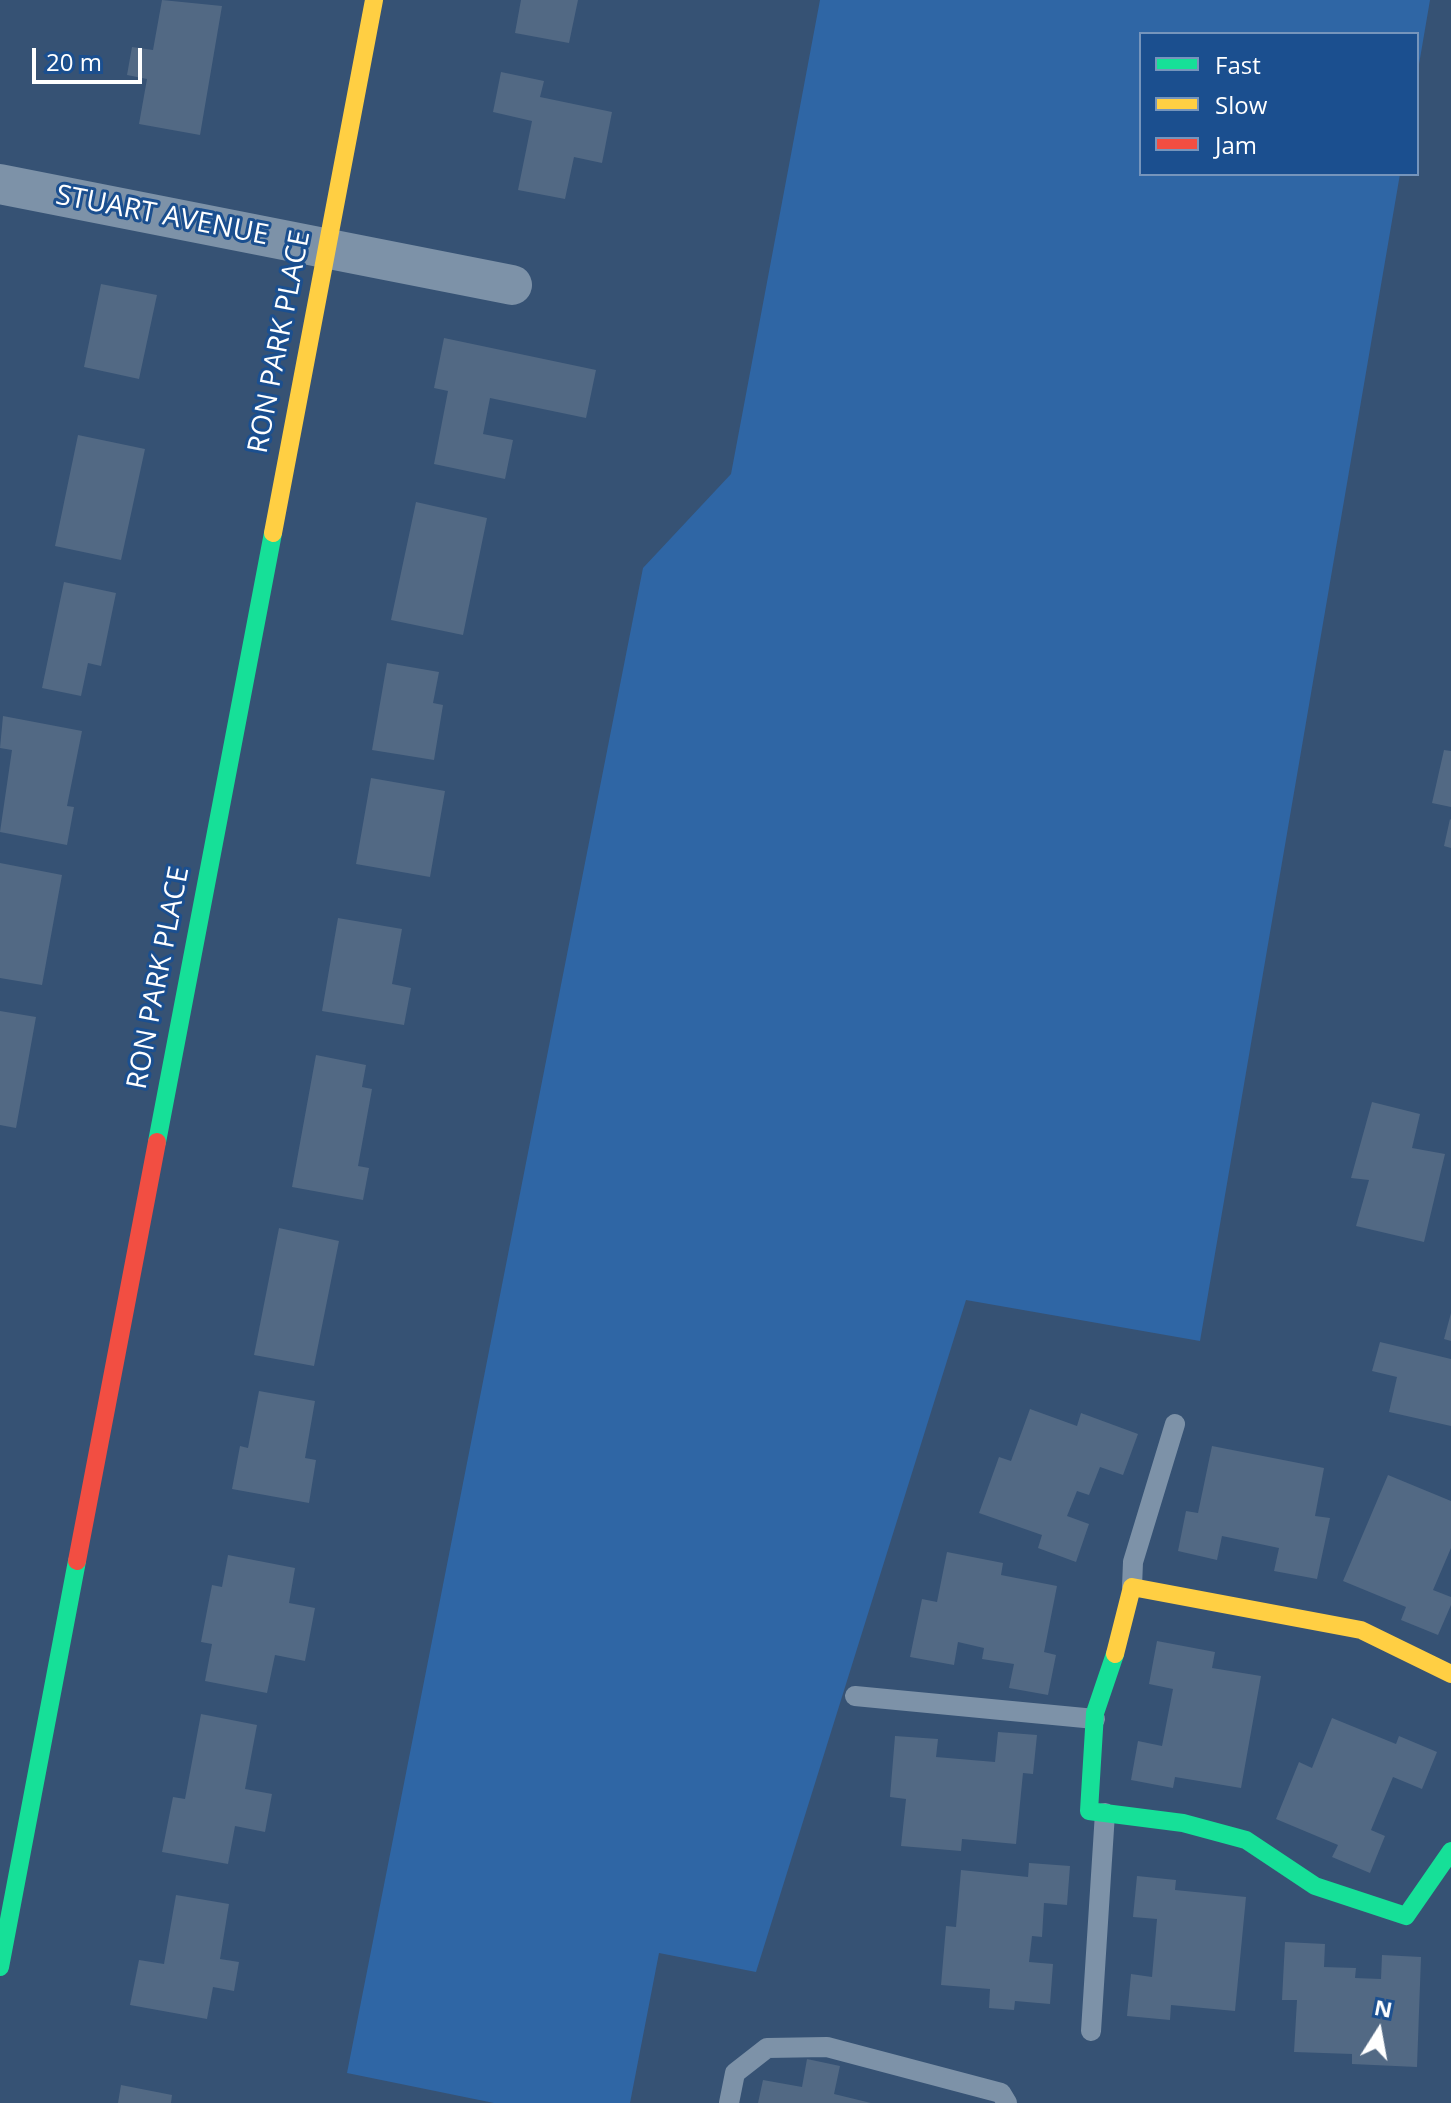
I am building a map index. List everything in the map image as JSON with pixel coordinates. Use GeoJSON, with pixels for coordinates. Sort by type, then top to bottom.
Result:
{"type":"FeatureCollection","features":[{"type":"Feature","properties":{"kind":"street","name":"RON PARK PLACE"},"geometry":{"type":"LineString","coordinates":[[0,1967],[374,0]]}},
{"type":"Feature","properties":{"kind":"street","name":"STUART AVENUE"},"geometry":{"type":"LineString","coordinates":[[0,184],[512,285]]}},
{"type":"Feature","properties":{"kind":"street"},"geometry":{"type":"LineString","coordinates":[[1451,1674],[1361,1630],[1132,1587],[1095,1719],[1089,1811],[1183,1823],[1246,1840],[1315,1886],[1406,1916],[1451,1851]]}},
{"type":"Feature","properties":{"kind":"lane"},"geometry":{"type":"LineString","coordinates":[[1132,1587],[1133,1562],[1175,1424]]}},
{"type":"Feature","properties":{"kind":"lane"},"geometry":{"type":"LineString","coordinates":[[855,1696],[1095,1719]]}},
{"type":"Feature","properties":{"kind":"lane"},"geometry":{"type":"LineString","coordinates":[[1091,2031],[1105,1813]]}},
{"type":"Feature","properties":{"kind":"lane"},"geometry":{"type":"LineString","coordinates":[[729,2103],[735,2073],[767,2048],[827,2047],[1001,2093],[1007,2103]]}},
{"type":"Feature","properties":{"kind":"shaded area"},"geometry":{"type":"Polygon","coordinates":[[[820,0],[1430,0],[1419,64],[1419,32],[1139,32],[1139,176],[1400,176],[1200,1341],[966,1300],[756,1972],[659,1953],[630,2103],[494,2103],[347,2073],[643,568],[731,474],[820,0]]]}},
{"type":"Feature","properties":{"kind":"building"},"geometry":{"type":"Polygon","coordinates":[[[162,0],[222,6],[200,135],[139,124],[147,79],[127,75],[132,47],[153,50],[162,0]]]}},
{"type":"Feature","properties":{"kind":"building"},"geometry":{"type":"Polygon","coordinates":[[[521,0],[578,0],[569,43],[515,33],[521,0]]]}},
{"type":"Feature","properties":{"kind":"building"},"geometry":{"type":"Polygon","coordinates":[[[501,72],[544,81],[540,97],[612,112],[602,163],[574,157],[565,199],[518,190],[532,121],[493,112],[501,72]]]}},
{"type":"Feature","properties":{"kind":"building"},"geometry":{"type":"Polygon","coordinates":[[[101,284],[157,295],[139,379],[84,367],[101,284]]]}},
{"type":"Feature","properties":{"kind":"building"},"geometry":{"type":"Polygon","coordinates":[[[444,338],[596,370],[586,418],[490,398],[483,434],[513,440],[505,479],[434,464],[448,391],[434,388],[444,338]]]}},
{"type":"Feature","properties":{"kind":"building"},"geometry":{"type":"Polygon","coordinates":[[[78,435],[145,449],[121,560],[55,546],[78,435]]]}},
{"type":"Feature","properties":{"kind":"building"},"geometry":{"type":"Polygon","coordinates":[[[416,502],[487,518],[463,635],[391,620],[416,502]]]}},
{"type":"Feature","properties":{"kind":"building"},"geometry":{"type":"Polygon","coordinates":[[[64,582],[116,593],[101,666],[88,663],[81,696],[42,688],[64,582]]]}},
{"type":"Feature","properties":{"kind":"building"},"geometry":{"type":"Polygon","coordinates":[[[387,663],[439,672],[433,703],[443,705],[434,760],[372,750],[387,663]]]}},
{"type":"Feature","properties":{"kind":"building"},"geometry":{"type":"Polygon","coordinates":[[[3,716],[82,731],[67,806],[74,807],[67,845],[0,832],[12,750],[0,748],[3,716]]]}},
{"type":"Feature","properties":{"kind":"building"},"geometry":{"type":"Polygon","coordinates":[[[1444,750],[1451,751],[1451,807],[1432,803],[1444,750]]]}},
{"type":"Feature","properties":{"kind":"building"},"geometry":{"type":"Polygon","coordinates":[[[371,778],[445,791],[430,877],[356,864],[371,778]]]}},
{"type":"Feature","properties":{"kind":"building"},"geometry":{"type":"Polygon","coordinates":[[[1451,820],[1451,848],[1444,846],[1451,820]]]}},
{"type":"Feature","properties":{"kind":"building"},"geometry":{"type":"Polygon","coordinates":[[[0,863],[62,875],[42,985],[0,978],[0,863]]]}},
{"type":"Feature","properties":{"kind":"building"},"geometry":{"type":"Polygon","coordinates":[[[338,918],[402,929],[392,984],[411,988],[404,1025],[322,1011],[338,918]]]}},
{"type":"Feature","properties":{"kind":"building"},"geometry":{"type":"Polygon","coordinates":[[[0,1011],[36,1017],[16,1128],[0,1125],[0,1011]]]}},
{"type":"Feature","properties":{"kind":"building"},"geometry":{"type":"Polygon","coordinates":[[[316,1055],[366,1065],[362,1087],[372,1089],[358,1166],[369,1168],[363,1200],[292,1187],[316,1055]]]}},
{"type":"Feature","properties":{"kind":"building"},"geometry":{"type":"Polygon","coordinates":[[[1372,1102],[1420,1114],[1412,1148],[1445,1154],[1424,1242],[1356,1226],[1369,1180],[1351,1178],[1372,1102]]]}},
{"type":"Feature","properties":{"kind":"building"},"geometry":{"type":"Polygon","coordinates":[[[279,1228],[339,1241],[314,1366],[254,1355],[279,1228]]]}},
{"type":"Feature","properties":{"kind":"building"},"geometry":{"type":"Polygon","coordinates":[[[1451,1313],[1451,1341],[1444,1339],[1451,1313]]]}},
{"type":"Feature","properties":{"kind":"building"},"geometry":{"type":"Polygon","coordinates":[[[1380,1342],[1451,1359],[1451,1426],[1389,1412],[1397,1377],[1372,1371],[1380,1342]]]}},
{"type":"Feature","properties":{"kind":"building"},"geometry":{"type":"Polygon","coordinates":[[[259,1391],[315,1401],[305,1458],[316,1460],[309,1503],[232,1489],[240,1446],[248,1448],[259,1391]]]}},
{"type":"Feature","properties":{"kind":"building"},"geometry":{"type":"Polygon","coordinates":[[[1030,1409],[1077,1426],[1081,1413],[1138,1434],[1123,1475],[1100,1467],[1089,1495],[1077,1491],[1067,1516],[1089,1524],[1076,1562],[1038,1548],[1042,1535],[979,1513],[999,1457],[1011,1461],[1030,1409]]]}},
{"type":"Feature","properties":{"kind":"building"},"geometry":{"type":"Polygon","coordinates":[[[1212,1446],[1324,1468],[1315,1516],[1330,1518],[1317,1579],[1274,1571],[1279,1548],[1222,1536],[1217,1560],[1178,1551],[1186,1511],[1198,1513],[1212,1446]]]}},
{"type":"Feature","properties":{"kind":"building"},"geometry":{"type":"Polygon","coordinates":[[[1388,1475],[1451,1501],[1451,1548],[1433,1590],[1451,1597],[1451,1605],[1438,1635],[1401,1620],[1406,1607],[1343,1581],[1388,1475]]]}},
{"type":"Feature","properties":{"kind":"building"},"geometry":{"type":"Polygon","coordinates":[[[947,1552],[1003,1563],[1001,1575],[1057,1586],[1044,1652],[1056,1655],[1048,1695],[1009,1688],[1014,1664],[982,1659],[984,1648],[958,1642],[954,1665],[910,1657],[922,1599],[937,1602],[947,1552]]]}},
{"type":"Feature","properties":{"kind":"building"},"geometry":{"type":"Polygon","coordinates":[[[228,1555],[295,1568],[289,1603],[315,1608],[305,1661],[275,1655],[267,1693],[205,1681],[212,1644],[201,1642],[212,1585],[222,1587],[228,1555]]]}},
{"type":"Feature","properties":{"kind":"building"},"geometry":{"type":"Polygon","coordinates":[[[1157,1641],[1215,1652],[1212,1668],[1261,1676],[1241,1788],[1175,1777],[1173,1788],[1131,1780],[1138,1741],[1162,1746],[1173,1689],[1149,1684],[1157,1641]]]}},
{"type":"Feature","properties":{"kind":"building"},"geometry":{"type":"Polygon","coordinates":[[[201,1714],[257,1725],[245,1789],[272,1794],[265,1832],[235,1826],[228,1864],[162,1852],[173,1797],[185,1799],[201,1714]]]}},
{"type":"Feature","properties":{"kind":"building"},"geometry":{"type":"Polygon","coordinates":[[[1332,1718],[1396,1744],[1399,1736],[1437,1752],[1422,1789],[1393,1777],[1371,1830],[1385,1836],[1370,1873],[1332,1857],[1338,1845],[1276,1819],[1299,1762],[1312,1768],[1332,1718]]]}},
{"type":"Feature","properties":{"kind":"building"},"geometry":{"type":"Polygon","coordinates":[[[998,1732],[1037,1735],[1033,1774],[1023,1773],[1016,1844],[962,1839],[961,1851],[901,1846],[906,1799],[890,1797],[895,1736],[938,1739],[936,1757],[995,1762],[998,1732]]]}},
{"type":"Feature","properties":{"kind":"building"},"geometry":{"type":"Polygon","coordinates":[[[1029,1863],[1070,1866],[1067,1905],[1044,1903],[1042,1937],[1032,1936],[1029,1962],[1053,1964],[1050,2004],[1015,2001],[1014,2010],[989,2008],[990,1989],[941,1985],[946,1926],[956,1927],[961,1870],[1028,1877],[1029,1863]]]}},
{"type":"Feature","properties":{"kind":"building"},"geometry":{"type":"Polygon","coordinates":[[[1137,1876],[1176,1880],[1175,1890],[1246,1897],[1235,2011],[1171,2005],[1170,2020],[1127,2016],[1131,1974],[1152,1977],[1157,1919],[1133,1917],[1137,1876]]]}},
{"type":"Feature","properties":{"kind":"building"},"geometry":{"type":"Polygon","coordinates":[[[176,1895],[229,1904],[220,1959],[239,1962],[234,1991],[213,1987],[207,2019],[130,2005],[139,1960],[164,1964],[176,1895]]]}},
{"type":"Feature","properties":{"kind":"building"},"geometry":{"type":"Polygon","coordinates":[[[1285,1942],[1325,1944],[1324,1967],[1356,1968],[1355,1978],[1381,1979],[1382,1955],[1421,1957],[1417,2067],[1352,2064],[1352,2054],[1294,2052],[1297,2000],[1282,2000],[1285,1942]]]}},
{"type":"Feature","properties":{"kind":"building"},"geometry":{"type":"Polygon","coordinates":[[[807,2059],[840,2066],[834,2094],[871,2103],[758,2103],[763,2080],[802,2087],[807,2059]]]}},
{"type":"Feature","properties":{"kind":"building"},"geometry":{"type":"Polygon","coordinates":[[[121,2085],[172,2095],[171,2103],[118,2103],[121,2085]]]}},
{"type":"Feature","properties":{"kind":"traffic: fast"},"geometry":{"type":"LineString","coordinates":[[157,1142],[273,533]]}},
{"type":"Feature","properties":{"kind":"traffic: fast"},"geometry":{"type":"LineString","coordinates":[[0,1967],[77,1561]]}},
{"type":"Feature","properties":{"kind":"traffic: fast"},"geometry":{"type":"LineString","coordinates":[[1115,1654],[1095,1713],[1089,1811],[1183,1823],[1246,1840],[1315,1886],[1406,1916],[1451,1851]]}},
{"type":"Feature","properties":{"kind":"traffic: slow"},"geometry":{"type":"LineString","coordinates":[[273,533],[374,0]]}},
{"type":"Feature","properties":{"kind":"traffic: slow"},"geometry":{"type":"LineString","coordinates":[[1115,1654],[1132,1587],[1361,1630],[1451,1674]]}},
{"type":"Feature","properties":{"kind":"traffic: jam"},"geometry":{"type":"LineString","coordinates":[[77,1561],[157,1142]]}}]}
